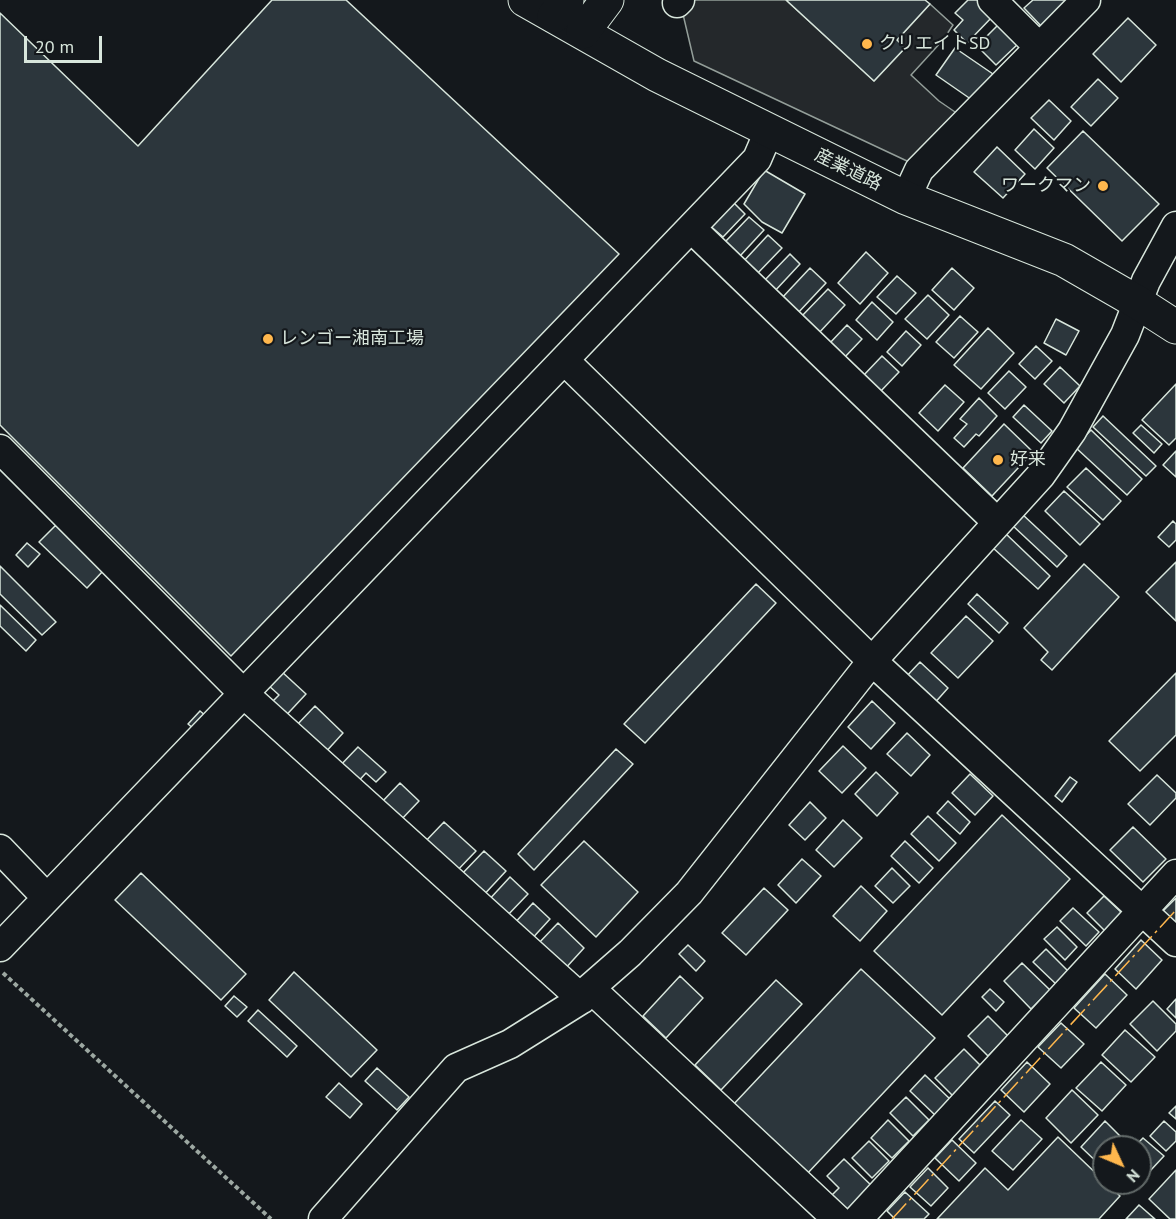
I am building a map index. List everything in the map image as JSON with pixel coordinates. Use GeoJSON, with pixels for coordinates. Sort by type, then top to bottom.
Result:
{"type":"FeatureCollection","features":[{"type":"Feature","properties":{"kind":"main road","name":"産業道路"},"geometry":{"type":"LineString","coordinates":[[525,0],[560,8],[583,32],[657,75],[906,198],[1064,260],[1176,327]]}},
{"type":"Feature","properties":{"kind":"main road"},"geometry":{"type":"LineString","coordinates":[[583,32],[608,0]]}},
{"type":"Feature","properties":{"kind":"street"},"geometry":{"type":"LineString","coordinates":[[992,0],[1040,47]]}},
{"type":"Feature","properties":{"kind":"street"},"geometry":{"type":"LineString","coordinates":[[906,198],[919,170],[1086,0]]}},
{"type":"Feature","properties":{"kind":"street"},"geometry":{"type":"LineString","coordinates":[[0,947],[757,159],[770,131]]}},
{"type":"Feature","properties":{"kind":"street"},"geometry":{"type":"LineString","coordinates":[[323,1219],[456,1068],[510,1044],[586,994],[689,893],[872,661],[1041,475],[1072,431],[1125,335],[1146,281],[1176,226]]}},
{"type":"Feature","properties":{"kind":"street"},"geometry":{"type":"LineString","coordinates":[[691,228],[997,522]]}},
{"type":"Feature","properties":{"kind":"street"},"geometry":{"type":"LineString","coordinates":[[564,360],[872,661],[1176,942]]}},
{"type":"Feature","properties":{"kind":"street"},"geometry":{"type":"LineString","coordinates":[[1,453],[243,693],[586,994],[837,1219]]}},
{"type":"Feature","properties":{"kind":"street"},"geometry":{"type":"LineString","coordinates":[[0,849],[47,898]]}},
{"type":"Feature","properties":{"kind":"street"},"geometry":{"type":"LineString","coordinates":[[858,1219],[1176,874]]}},
{"type":"Feature","properties":{"kind":"path"},"geometry":{"type":"LineString","coordinates":[[0,970],[271,1219]]}},
{"type":"Feature","properties":{"kind":"shaded area"},"geometry":{"type":"Polygon","coordinates":[[[691,0],[786,0],[874,81],[905,48],[897,40],[930,4],[953,25],[943,40],[911,75],[939,101],[958,114],[913,162],[907,161],[694,61],[682,10],[691,0]]]}},
{"type":"Feature","properties":{"kind":"building","name":"レンゴー湘南工場"},"geometry":{"type":"Polygon","coordinates":[[[272,0],[346,0],[619,254],[231,656],[0,425],[0,13],[138,146],[272,0]]]}},
{"type":"Feature","properties":{"kind":"building","name":"クリエイトSD"},"geometry":{"type":"Polygon","coordinates":[[[786,0],[925,0],[930,4],[897,40],[905,48],[874,81],[786,0]]]}},
{"type":"Feature","properties":{"kind":"building"},"geometry":{"type":"Polygon","coordinates":[[[968,0],[979,0],[994,15],[967,43],[954,30],[963,20],[955,13],[968,0]]]}},
{"type":"Feature","properties":{"kind":"building"},"geometry":{"type":"Polygon","coordinates":[[[1033,0],[1071,0],[1043,28],[1024,8],[1033,0]]]}},
{"type":"Feature","properties":{"kind":"building"},"geometry":{"type":"Polygon","coordinates":[[[1128,18],[1156,45],[1121,82],[1093,54],[1128,18]]]}},
{"type":"Feature","properties":{"kind":"building"},"geometry":{"type":"Polygon","coordinates":[[[1001,22],[1020,42],[996,65],[977,46],[1001,22]]]}},
{"type":"Feature","properties":{"kind":"building"},"geometry":{"type":"Polygon","coordinates":[[[955,48],[993,74],[975,102],[936,75],[955,48]]]}},
{"type":"Feature","properties":{"kind":"building"},"geometry":{"type":"Polygon","coordinates":[[[1098,79],[1118,98],[1091,126],[1071,107],[1098,79]]]}},
{"type":"Feature","properties":{"kind":"building"},"geometry":{"type":"Polygon","coordinates":[[[1049,100],[1071,121],[1054,140],[1031,118],[1049,100]]]}},
{"type":"Feature","properties":{"kind":"building"},"geometry":{"type":"Polygon","coordinates":[[[1034,129],[1054,148],[1035,169],[1015,150],[1034,129]]]}},
{"type":"Feature","properties":{"kind":"building","name":"ワークマン"},"geometry":{"type":"Polygon","coordinates":[[[1083,131],[1159,204],[1122,241],[1047,168],[1083,131]]]}},
{"type":"Feature","properties":{"kind":"building"},"geometry":{"type":"Polygon","coordinates":[[[997,147],[1025,174],[1003,198],[974,172],[997,147]]]}},
{"type":"Feature","properties":{"kind":"building"},"geometry":{"type":"Polygon","coordinates":[[[764,170],[805,194],[782,233],[762,222],[744,204],[764,170]]]}},
{"type":"Feature","properties":{"kind":"building"},"geometry":{"type":"Polygon","coordinates":[[[731,200],[745,214],[723,237],[708,224],[731,200]]]}},
{"type":"Feature","properties":{"kind":"building"},"geometry":{"type":"Polygon","coordinates":[[[749,217],[764,230],[740,256],[725,242],[749,217]]]}},
{"type":"Feature","properties":{"kind":"building"},"geometry":{"type":"Polygon","coordinates":[[[768,235],[782,248],[754,277],[741,264],[768,235]]]}},
{"type":"Feature","properties":{"kind":"building"},"geometry":{"type":"Polygon","coordinates":[[[866,252],[888,273],[860,304],[838,283],[866,252]]]}},
{"type":"Feature","properties":{"kind":"building"},"geometry":{"type":"Polygon","coordinates":[[[790,254],[800,264],[773,293],[762,283],[790,254]]]}},
{"type":"Feature","properties":{"kind":"building"},"geometry":{"type":"Polygon","coordinates":[[[810,268],[826,283],[796,315],[780,300],[810,268]]]}},
{"type":"Feature","properties":{"kind":"building"},"geometry":{"type":"Polygon","coordinates":[[[952,268],[974,288],[954,310],[932,290],[952,268]]]}},
{"type":"Feature","properties":{"kind":"building"},"geometry":{"type":"Polygon","coordinates":[[[897,276],[916,293],[896,314],[877,297],[897,276]]]}},
{"type":"Feature","properties":{"kind":"building"},"geometry":{"type":"Polygon","coordinates":[[[828,289],[845,305],[817,335],[799,319],[828,289]]]}},
{"type":"Feature","properties":{"kind":"building"},"geometry":{"type":"Polygon","coordinates":[[[928,295],[949,315],[927,339],[905,319],[928,295]]]}},
{"type":"Feature","properties":{"kind":"building"},"geometry":{"type":"Polygon","coordinates":[[[872,302],[893,322],[877,340],[856,320],[872,302]]]}},
{"type":"Feature","properties":{"kind":"building"},"geometry":{"type":"Polygon","coordinates":[[[960,316],[978,332],[954,358],[936,342],[960,316]]]}},
{"type":"Feature","properties":{"kind":"building"},"geometry":{"type":"Polygon","coordinates":[[[1056,319],[1079,331],[1066,355],[1044,343],[1056,319]]]}},
{"type":"Feature","properties":{"kind":"building"},"geometry":{"type":"Polygon","coordinates":[[[847,325],[862,339],[843,359],[828,345],[847,325]]]}},
{"type":"Feature","properties":{"kind":"building"},"geometry":{"type":"Polygon","coordinates":[[[988,328],[1014,353],[981,389],[954,365],[988,328]]]}},
{"type":"Feature","properties":{"kind":"building"},"geometry":{"type":"Polygon","coordinates":[[[906,331],[921,345],[902,366],[887,352],[906,331]]]}},
{"type":"Feature","properties":{"kind":"building"},"geometry":{"type":"Polygon","coordinates":[[[1036,346],[1052,361],[1035,379],[1019,364],[1036,346]]]}},
{"type":"Feature","properties":{"kind":"building"},"geometry":{"type":"Polygon","coordinates":[[[882,356],[899,372],[879,393],[862,377],[882,356]]]}},
{"type":"Feature","properties":{"kind":"building"},"geometry":{"type":"Polygon","coordinates":[[[1060,367],[1080,386],[1064,403],[1044,384],[1060,367]]]}},
{"type":"Feature","properties":{"kind":"building"},"geometry":{"type":"Polygon","coordinates":[[[1009,371],[1026,387],[1005,409],[988,393],[1009,371]]]}},
{"type":"Feature","properties":{"kind":"building"},"geometry":{"type":"Polygon","coordinates":[[[1176,384],[1176,438],[1169,445],[1142,420],[1176,384]]]}},
{"type":"Feature","properties":{"kind":"building"},"geometry":{"type":"Polygon","coordinates":[[[945,385],[964,402],[938,431],[919,413],[945,385]]]}},
{"type":"Feature","properties":{"kind":"building"},"geometry":{"type":"Polygon","coordinates":[[[979,398],[997,416],[979,436],[976,434],[964,447],[954,438],[967,424],[960,419],[979,398]]]}},
{"type":"Feature","properties":{"kind":"building"},"geometry":{"type":"Polygon","coordinates":[[[1024,405],[1052,431],[1041,443],[1013,417],[1024,405]]]}},
{"type":"Feature","properties":{"kind":"building"},"geometry":{"type":"Polygon","coordinates":[[[1103,416],[1156,466],[1146,476],[1093,427],[1103,416]]]}},
{"type":"Feature","properties":{"kind":"building","name":"好来"},"geometry":{"type":"Polygon","coordinates":[[[1004,424],[1033,452],[992,496],[963,468],[1004,424]]]}},
{"type":"Feature","properties":{"kind":"building"},"geometry":{"type":"Polygon","coordinates":[[[1141,425],[1162,444],[1154,453],[1133,433],[1141,425]]]}},
{"type":"Feature","properties":{"kind":"building"},"geometry":{"type":"Polygon","coordinates":[[[1091,430],[1142,479],[1127,495],[1075,447],[1091,430]]]}},
{"type":"Feature","properties":{"kind":"building"},"geometry":{"type":"Polygon","coordinates":[[[1176,451],[1176,477],[1163,465],[1176,451]]]}},
{"type":"Feature","properties":{"kind":"building"},"geometry":{"type":"Polygon","coordinates":[[[1086,468],[1121,501],[1103,520],[1067,487],[1086,468]]]}},
{"type":"Feature","properties":{"kind":"building"},"geometry":{"type":"Polygon","coordinates":[[[1064,491],[1100,524],[1080,545],[1045,511],[1064,491]]]}},
{"type":"Feature","properties":{"kind":"building"},"geometry":{"type":"Polygon","coordinates":[[[1022,514],[1067,556],[1057,567],[1012,525],[1022,514]]]}},
{"type":"Feature","properties":{"kind":"building"},"geometry":{"type":"Polygon","coordinates":[[[1173,521],[1176,524],[1176,540],[1169,547],[1158,537],[1173,521]]]}},
{"type":"Feature","properties":{"kind":"building"},"geometry":{"type":"Polygon","coordinates":[[[56,525],[103,571],[87,588],[39,542],[56,525]]]}},
{"type":"Feature","properties":{"kind":"building"},"geometry":{"type":"Polygon","coordinates":[[[1005,533],[1050,576],[1038,589],[992,547],[1005,533]]]}},
{"type":"Feature","properties":{"kind":"building"},"geometry":{"type":"Polygon","coordinates":[[[27,543],[40,554],[28,567],[16,555],[27,543]]]}},
{"type":"Feature","properties":{"kind":"building"},"geometry":{"type":"Polygon","coordinates":[[[1176,562],[1176,621],[1146,592],[1176,562]]]}},
{"type":"Feature","properties":{"kind":"building"},"geometry":{"type":"Polygon","coordinates":[[[1084,564],[1119,597],[1052,670],[1041,660],[1048,652],[1024,628],[1084,564]]]}},
{"type":"Feature","properties":{"kind":"building"},"geometry":{"type":"Polygon","coordinates":[[[0,566],[56,622],[42,635],[0,594],[0,566]]]}},
{"type":"Feature","properties":{"kind":"building"},"geometry":{"type":"Polygon","coordinates":[[[756,584],[776,603],[645,743],[624,724],[756,584]]]}},
{"type":"Feature","properties":{"kind":"building"},"geometry":{"type":"Polygon","coordinates":[[[977,594],[1008,623],[999,633],[968,604],[977,594]]]}},
{"type":"Feature","properties":{"kind":"building"},"geometry":{"type":"Polygon","coordinates":[[[0,605],[36,640],[26,651],[0,626],[0,605]]]}},
{"type":"Feature","properties":{"kind":"building"},"geometry":{"type":"Polygon","coordinates":[[[966,616],[993,641],[958,678],[931,653],[966,616]]]}},
{"type":"Feature","properties":{"kind":"building"},"geometry":{"type":"Polygon","coordinates":[[[920,662],[948,688],[932,706],[904,679],[920,662]]]}},
{"type":"Feature","properties":{"kind":"building"},"geometry":{"type":"Polygon","coordinates":[[[281,671],[306,694],[279,723],[265,709],[279,695],[268,685],[281,671]]]}},
{"type":"Feature","properties":{"kind":"building"},"geometry":{"type":"Polygon","coordinates":[[[1176,673],[1176,735],[1140,771],[1109,741],[1176,673]]]}},
{"type":"Feature","properties":{"kind":"building"},"geometry":{"type":"Polygon","coordinates":[[[872,701],[895,723],[871,749],[848,727],[872,701]]]}},
{"type":"Feature","properties":{"kind":"building"},"geometry":{"type":"Polygon","coordinates":[[[315,706],[343,733],[323,755],[294,728],[315,706]]]}},
{"type":"Feature","properties":{"kind":"building"},"geometry":{"type":"Polygon","coordinates":[[[200,711],[206,716],[194,729],[188,724],[200,711]]]}},
{"type":"Feature","properties":{"kind":"building"},"geometry":{"type":"Polygon","coordinates":[[[907,733],[930,755],[911,776],[887,754],[907,733]]]}},
{"type":"Feature","properties":{"kind":"building"},"geometry":{"type":"Polygon","coordinates":[[[843,746],[866,768],[842,793],[819,771],[843,746]]]}},
{"type":"Feature","properties":{"kind":"building"},"geometry":{"type":"Polygon","coordinates":[[[358,747],[386,772],[376,782],[366,773],[353,787],[336,770],[358,747]]]}},
{"type":"Feature","properties":{"kind":"building"},"geometry":{"type":"Polygon","coordinates":[[[616,749],[633,764],[534,870],[518,854],[616,749]]]}},
{"type":"Feature","properties":{"kind":"building"},"geometry":{"type":"Polygon","coordinates":[[[876,772],[898,793],[877,816],[855,794],[876,772]]]}},
{"type":"Feature","properties":{"kind":"building"},"geometry":{"type":"Polygon","coordinates":[[[970,774],[993,796],[975,815],[952,793],[970,774]]]}},
{"type":"Feature","properties":{"kind":"building"},"geometry":{"type":"Polygon","coordinates":[[[1157,775],[1176,793],[1176,798],[1150,825],[1128,804],[1157,775]]]}},
{"type":"Feature","properties":{"kind":"building"},"geometry":{"type":"Polygon","coordinates":[[[1070,777],[1077,782],[1062,802],[1055,796],[1070,777]]]}},
{"type":"Feature","properties":{"kind":"building"},"geometry":{"type":"Polygon","coordinates":[[[400,783],[419,801],[399,822],[380,804],[400,783]]]}},
{"type":"Feature","properties":{"kind":"building"},"geometry":{"type":"Polygon","coordinates":[[[948,801],[970,822],[960,834],[937,813],[948,801]]]}},
{"type":"Feature","properties":{"kind":"building"},"geometry":{"type":"Polygon","coordinates":[[[810,802],[826,818],[805,840],[789,825],[810,802]]]}},
{"type":"Feature","properties":{"kind":"building"},"geometry":{"type":"Polygon","coordinates":[[[1002,815],[1070,879],[942,1015],[874,951],[1002,815]]]}},
{"type":"Feature","properties":{"kind":"building"},"geometry":{"type":"Polygon","coordinates":[[[928,816],[956,843],[939,861],[911,834],[928,816]]]}},
{"type":"Feature","properties":{"kind":"building"},"geometry":{"type":"Polygon","coordinates":[[[843,820],[862,838],[834,867],[816,850],[843,820]]]}},
{"type":"Feature","properties":{"kind":"building"},"geometry":{"type":"Polygon","coordinates":[[[444,822],[476,851],[452,876],[421,846],[444,822]]]}},
{"type":"Feature","properties":{"kind":"building"},"geometry":{"type":"Polygon","coordinates":[[[1133,827],[1166,859],[1143,882],[1110,850],[1133,827]]]}},
{"type":"Feature","properties":{"kind":"building"},"geometry":{"type":"Polygon","coordinates":[[[584,841],[638,892],[596,937],[541,885],[584,841]]]}},
{"type":"Feature","properties":{"kind":"building"},"geometry":{"type":"Polygon","coordinates":[[[905,841],[933,868],[919,883],[891,856],[905,841]]]}},
{"type":"Feature","properties":{"kind":"building"},"geometry":{"type":"Polygon","coordinates":[[[484,851],[506,871],[480,899],[458,878],[484,851]]]}},
{"type":"Feature","properties":{"kind":"building"},"geometry":{"type":"Polygon","coordinates":[[[802,859],[821,876],[796,903],[778,885],[802,859]]]}},
{"type":"Feature","properties":{"kind":"building"},"geometry":{"type":"Polygon","coordinates":[[[892,868],[910,886],[893,903],[875,886],[892,868]]]}},
{"type":"Feature","properties":{"kind":"building"},"geometry":{"type":"Polygon","coordinates":[[[141,873],[246,974],[221,1000],[115,900],[141,873]]]}},
{"type":"Feature","properties":{"kind":"building"},"geometry":{"type":"Polygon","coordinates":[[[510,877],[528,894],[504,919],[486,903],[510,877]]]}},
{"type":"Feature","properties":{"kind":"building"},"geometry":{"type":"Polygon","coordinates":[[[861,886],[887,911],[860,941],[833,916],[861,886]]]}},
{"type":"Feature","properties":{"kind":"building"},"geometry":{"type":"Polygon","coordinates":[[[764,888],[788,910],[746,955],[722,933],[764,888]]]}},
{"type":"Feature","properties":{"kind":"building"},"geometry":{"type":"Polygon","coordinates":[[[1104,896],[1122,913],[1105,931],[1087,913],[1104,896]]]}},
{"type":"Feature","properties":{"kind":"building"},"geometry":{"type":"Polygon","coordinates":[[[1176,898],[1176,931],[1159,915],[1176,898]]]}},
{"type":"Feature","properties":{"kind":"building"},"geometry":{"type":"Polygon","coordinates":[[[533,903],[550,919],[529,942],[512,926],[533,903]]]}},
{"type":"Feature","properties":{"kind":"building"},"geometry":{"type":"Polygon","coordinates":[[[1073,908],[1099,932],[1086,946],[1060,921],[1073,908]]]}},
{"type":"Feature","properties":{"kind":"building"},"geometry":{"type":"Polygon","coordinates":[[[558,923],[584,948],[563,971],[536,946],[558,923]]]}},
{"type":"Feature","properties":{"kind":"building"},"geometry":{"type":"Polygon","coordinates":[[[1057,927],[1077,947],[1065,960],[1044,939],[1057,927]]]}},
{"type":"Feature","properties":{"kind":"building"},"geometry":{"type":"Polygon","coordinates":[[[1141,940],[1162,960],[1136,989],[1115,969],[1141,940]]]}},
{"type":"Feature","properties":{"kind":"building"},"geometry":{"type":"Polygon","coordinates":[[[688,945],[705,961],[696,971],[679,954],[688,945]]]}},
{"type":"Feature","properties":{"kind":"building"},"geometry":{"type":"Polygon","coordinates":[[[1046,949],[1069,972],[1057,985],[1033,962],[1046,949]]]}},
{"type":"Feature","properties":{"kind":"building"},"geometry":{"type":"Polygon","coordinates":[[[1022,963],[1050,990],[1031,1009],[1004,981],[1022,963]]]}},
{"type":"Feature","properties":{"kind":"building"},"geometry":{"type":"Polygon","coordinates":[[[861,969],[935,1038],[805,1176],[731,1107],[861,969]]]}},
{"type":"Feature","properties":{"kind":"building"},"geometry":{"type":"Polygon","coordinates":[[[294,972],[377,1050],[351,1077],[269,1000],[294,972]]]}},
{"type":"Feature","properties":{"kind":"building"},"geometry":{"type":"Polygon","coordinates":[[[1105,974],[1127,995],[1096,1028],[1074,1008],[1105,974]]]}},
{"type":"Feature","properties":{"kind":"building"},"geometry":{"type":"Polygon","coordinates":[[[680,976],[703,998],[666,1038],[643,1016],[680,976]]]}},
{"type":"Feature","properties":{"kind":"building"},"geometry":{"type":"Polygon","coordinates":[[[776,980],[802,1004],[721,1090],[695,1065],[776,980]]]}},
{"type":"Feature","properties":{"kind":"building"},"geometry":{"type":"Polygon","coordinates":[[[990,989],[1004,1002],[996,1011],[982,997],[990,989]]]}},
{"type":"Feature","properties":{"kind":"building"},"geometry":{"type":"Polygon","coordinates":[[[234,996],[247,1007],[237,1017],[225,1006],[234,996]]]}},
{"type":"Feature","properties":{"kind":"building"},"geometry":{"type":"Polygon","coordinates":[[[1176,999],[1176,1018],[1167,1009],[1176,999]]]}},
{"type":"Feature","properties":{"kind":"building"},"geometry":{"type":"Polygon","coordinates":[[[1153,1001],[1176,1024],[1176,1031],[1157,1051],[1130,1024],[1153,1001]]]}},
{"type":"Feature","properties":{"kind":"building"},"geometry":{"type":"Polygon","coordinates":[[[258,1010],[297,1046],[287,1057],[248,1021],[258,1010]]]}},
{"type":"Feature","properties":{"kind":"building"},"geometry":{"type":"Polygon","coordinates":[[[988,1016],[1008,1036],[988,1056],[968,1036],[988,1016]]]}},
{"type":"Feature","properties":{"kind":"building"},"geometry":{"type":"Polygon","coordinates":[[[1061,1023],[1084,1044],[1061,1068],[1038,1047],[1061,1023]]]}},
{"type":"Feature","properties":{"kind":"building"},"geometry":{"type":"Polygon","coordinates":[[[1125,1030],[1155,1057],[1131,1082],[1102,1055],[1125,1030]]]}},
{"type":"Feature","properties":{"kind":"building"},"geometry":{"type":"Polygon","coordinates":[[[964,1049],[983,1068],[954,1097],[935,1078],[964,1049]]]}},
{"type":"Feature","properties":{"kind":"building"},"geometry":{"type":"Polygon","coordinates":[[[1027,1062],[1050,1084],[1024,1112],[1001,1090],[1027,1062]]]}},
{"type":"Feature","properties":{"kind":"building"},"geometry":{"type":"Polygon","coordinates":[[[1101,1062],[1126,1085],[1102,1111],[1076,1088],[1101,1062]]]}},
{"type":"Feature","properties":{"kind":"building"},"geometry":{"type":"Polygon","coordinates":[[[377,1068],[409,1097],[397,1110],[365,1081],[377,1068]]]}},
{"type":"Feature","properties":{"kind":"building"},"geometry":{"type":"Polygon","coordinates":[[[925,1075],[951,1100],[936,1116],[910,1091],[925,1075]]]}},
{"type":"Feature","properties":{"kind":"building"},"geometry":{"type":"Polygon","coordinates":[[[339,1083],[362,1104],[350,1118],[326,1097],[339,1083]]]}},
{"type":"Feature","properties":{"kind":"building"},"geometry":{"type":"Polygon","coordinates":[[[1072,1090],[1098,1115],[1071,1143],[1046,1118],[1072,1090]]]}},
{"type":"Feature","properties":{"kind":"building"},"geometry":{"type":"Polygon","coordinates":[[[906,1097],[929,1120],[913,1136],[890,1113],[906,1097]]]}},
{"type":"Feature","properties":{"kind":"building"},"geometry":{"type":"Polygon","coordinates":[[[995,1101],[1010,1115],[974,1153],[959,1139],[995,1101]]]}},
{"type":"Feature","properties":{"kind":"building"},"geometry":{"type":"Polygon","coordinates":[[[1176,1106],[1176,1119],[1169,1113],[1176,1106]]]}},
{"type":"Feature","properties":{"kind":"building"},"geometry":{"type":"Polygon","coordinates":[[[888,1120],[909,1141],[892,1158],[871,1138],[888,1120]]]}},
{"type":"Feature","properties":{"kind":"building"},"geometry":{"type":"Polygon","coordinates":[[[1021,1120],[1042,1139],[1013,1170],[992,1151],[1021,1120]]]}},
{"type":"Feature","properties":{"kind":"building"},"geometry":{"type":"Polygon","coordinates":[[[1105,1121],[1119,1135],[1092,1135],[1105,1121]]]}},
{"type":"Feature","properties":{"kind":"building"},"geometry":{"type":"Polygon","coordinates":[[[1164,1121],[1176,1132],[1176,1141],[1166,1151],[1151,1135],[1164,1121]]]}},
{"type":"Feature","properties":{"kind":"building"},"geometry":{"type":"Polygon","coordinates":[[[1092,1135],[1092,1157],[1081,1147],[1092,1135]]]}},
{"type":"Feature","properties":{"kind":"building"},"geometry":{"type":"Polygon","coordinates":[[[1058,1137],[1092,1170],[1092,1195],[1120,1196],[1099,1219],[937,1219],[985,1168],[1008,1190],[1058,1137]]]}},
{"type":"Feature","properties":{"kind":"building"},"geometry":{"type":"Polygon","coordinates":[[[952,1140],[976,1163],[959,1181],[935,1158],[952,1140]]]}},
{"type":"Feature","properties":{"kind":"building"},"geometry":{"type":"Polygon","coordinates":[[[869,1141],[889,1161],[872,1178],[852,1158],[869,1141]]]}},
{"type":"Feature","properties":{"kind":"building"},"geometry":{"type":"Polygon","coordinates":[[[1152,1146],[1164,1156],[1152,1169],[1152,1146]]]}},
{"type":"Feature","properties":{"kind":"building"},"geometry":{"type":"Polygon","coordinates":[[[844,1159],[875,1189],[852,1214],[832,1195],[839,1188],[827,1176],[844,1159]]]}},
{"type":"Feature","properties":{"kind":"building"},"geometry":{"type":"Polygon","coordinates":[[[928,1168],[948,1188],[931,1206],[910,1187],[928,1168]]]}},
{"type":"Feature","properties":{"kind":"building"},"geometry":{"type":"Polygon","coordinates":[[[1176,1170],[1176,1219],[1170,1219],[1149,1199],[1176,1170]]]}},
{"type":"Feature","properties":{"kind":"building"},"geometry":{"type":"Polygon","coordinates":[[[905,1192],[929,1214],[924,1219],[895,1219],[887,1211],[905,1192]]]}},
{"type":"Feature","properties":{"kind":"building"},"geometry":{"type":"Polygon","coordinates":[[[1139,1205],[1155,1219],[1126,1219],[1139,1205]]]}},
{"type":"Feature","properties":{"kind":"power"},"geometry":{"type":"LineString","coordinates":[[892,1219],[1176,910]]}},
{"type":"Feature","properties":{"kind":"place","name":"クリエイトSD"},"geometry":{"type":"Point","coordinates":[867,44]}},
{"type":"Feature","properties":{"kind":"place","name":"ワークマン"},"geometry":{"type":"Point","coordinates":[1103,186]}},
{"type":"Feature","properties":{"kind":"place","name":"レンゴー湘南工場"},"geometry":{"type":"Point","coordinates":[268,339]}},
{"type":"Feature","properties":{"kind":"place","name":"好来"},"geometry":{"type":"Point","coordinates":[998,460]}}]}
